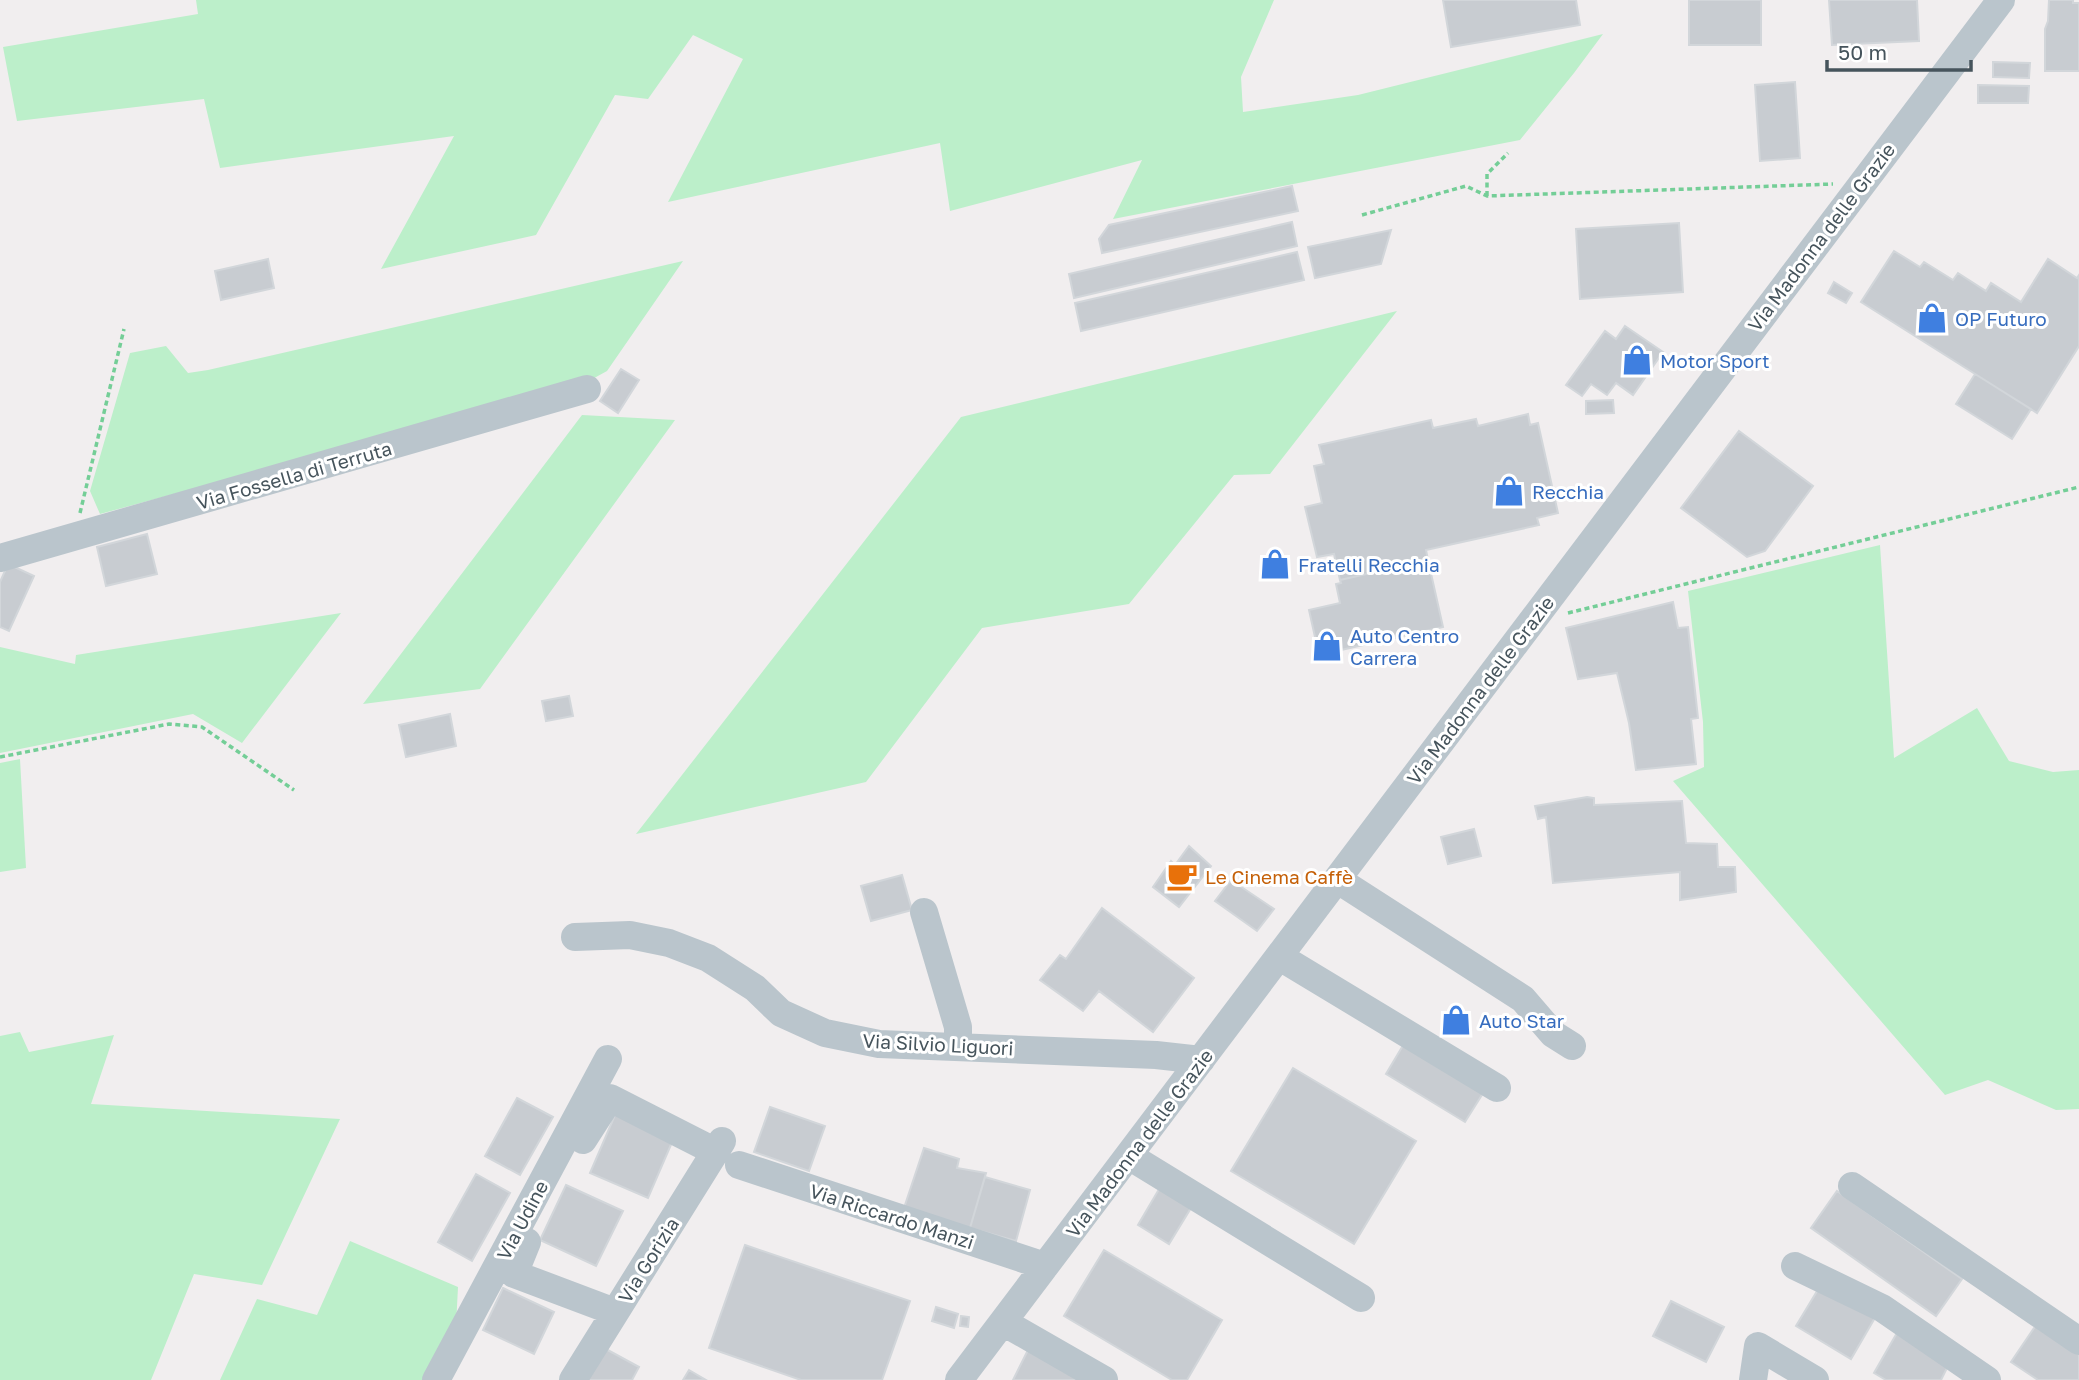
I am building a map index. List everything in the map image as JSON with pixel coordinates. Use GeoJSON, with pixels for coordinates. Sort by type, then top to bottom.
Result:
{"type":"FeatureCollection","features":[{"type":"Feature","properties":{"kind":"street","name":"Via Madonna delle Grazie"},"geometry":{"type":"LineString","coordinates":[[960,1380],[2001,0]]}},
{"type":"Feature","properties":{"kind":"street","name":"Via Fossella di Terruta"},"geometry":{"type":"LineString","coordinates":[[0,558],[587,389]]}},
{"type":"Feature","properties":{"kind":"street"},"geometry":{"type":"LineString","coordinates":[[1338,880],[1523,999],[1553,1034],[1572,1046]]}},
{"type":"Feature","properties":{"kind":"street"},"geometry":{"type":"LineString","coordinates":[[924,912],[958,1027],[958,1047]]}},
{"type":"Feature","properties":{"kind":"street","name":"Via Silvio Liguori"},"geometry":{"type":"LineString","coordinates":[[575,937],[630,935],[669,943],[708,958],[755,988],[781,1013],[825,1033],[879,1044],[1156,1055],[1201,1060]]}},
{"type":"Feature","properties":{"kind":"street"},"geometry":{"type":"LineString","coordinates":[[1280,957],[1497,1088]]}},
{"type":"Feature","properties":{"kind":"street","name":"Via Udine"},"geometry":{"type":"LineString","coordinates":[[436,1380],[608,1059]]}},
{"type":"Feature","properties":{"kind":"street","name":"Via Riccardo Manzi"},"geometry":{"type":"LineString","coordinates":[[581,1144],[610,1098],[726,1152],[1045,1266]]}},
{"type":"Feature","properties":{"kind":"street","name":"Via Gorizia"},"geometry":{"type":"LineString","coordinates":[[573,1380],[615,1312],[726,1152]]}},
{"type":"Feature","properties":{"kind":"street"},"geometry":{"type":"LineString","coordinates":[[1129,1156],[1361,1298]]}},
{"type":"Feature","properties":{"kind":"street"},"geometry":{"type":"LineString","coordinates":[[1852,1186],[2079,1341]]}},
{"type":"Feature","properties":{"kind":"street"},"geometry":{"type":"LineString","coordinates":[[529,1236],[513,1274],[615,1312]]}},
{"type":"Feature","properties":{"kind":"street"},"geometry":{"type":"LineString","coordinates":[[1796,1266],[1882,1308],[1987,1380]]}},
{"type":"Feature","properties":{"kind":"street"},"geometry":{"type":"LineString","coordinates":[[1003,1322],[1104,1380]]}},
{"type":"Feature","properties":{"kind":"street"},"geometry":{"type":"LineString","coordinates":[[1753,1380],[1758,1346],[1815,1380]]}},
{"type":"Feature","properties":{"kind":"path"},"geometry":{"type":"LineString","coordinates":[[1487,196],[1487,174],[1508,153]]}},
{"type":"Feature","properties":{"kind":"path"},"geometry":{"type":"LineString","coordinates":[[1362,215],[1466,186],[1487,196],[1838,184],[1859,187]]}},
{"type":"Feature","properties":{"kind":"path"},"geometry":{"type":"LineString","coordinates":[[73,539],[124,328]]}},
{"type":"Feature","properties":{"kind":"path"},"geometry":{"type":"LineString","coordinates":[[1543,605],[1564,614],[2079,487]]}},
{"type":"Feature","properties":{"kind":"path"},"geometry":{"type":"LineString","coordinates":[[0,757],[169,724],[202,727],[294,790]]}},
{"type":"Feature","properties":{"kind":"green space"},"geometry":{"type":"Polygon","coordinates":[[[196,0],[1274,0],[1241,77],[1243,112],[1358,95],[1603,34],[1520,140],[1113,219],[1142,160],[950,211],[940,143],[668,202],[743,59],[693,35],[648,99],[615,95],[536,235],[381,269],[454,136],[220,168],[204,99],[17,121],[3,47],[198,14],[196,0]]]}},
{"type":"Feature","properties":{"kind":"green space"},"geometry":{"type":"Polygon","coordinates":[[[683,261],[607,371],[587,382],[100,514],[90,491],[130,353],[166,346],[188,373],[208,370],[683,261]]]}},
{"type":"Feature","properties":{"kind":"green space"},"geometry":{"type":"Polygon","coordinates":[[[1397,311],[1270,474],[1234,475],[1129,604],[982,628],[866,782],[636,834],[961,417],[1397,311]]]}},
{"type":"Feature","properties":{"kind":"green space"},"geometry":{"type":"Polygon","coordinates":[[[582,415],[675,420],[480,689],[363,704],[582,415]]]}},
{"type":"Feature","properties":{"kind":"green space"},"geometry":{"type":"Polygon","coordinates":[[[1880,545],[1894,758],[1977,708],[2009,761],[2053,772],[2079,770],[2079,1109],[2056,1110],[1988,1080],[1945,1095],[1673,781],[1704,767],[1703,722],[1688,591],[1880,545]]]}},
{"type":"Feature","properties":{"kind":"green space"},"geometry":{"type":"Polygon","coordinates":[[[341,613],[242,743],[193,714],[0,753],[0,647],[75,664],[76,655],[341,613]]]}},
{"type":"Feature","properties":{"kind":"green space"},"geometry":{"type":"Polygon","coordinates":[[[20,759],[26,868],[0,872],[0,763],[20,759]]]}},
{"type":"Feature","properties":{"kind":"green space"},"geometry":{"type":"Polygon","coordinates":[[[20,1032],[29,1052],[114,1035],[91,1104],[340,1119],[262,1285],[194,1274],[151,1380],[0,1380],[0,1036],[20,1032]]]}},
{"type":"Feature","properties":{"kind":"green space"},"geometry":{"type":"Polygon","coordinates":[[[350,1241],[458,1287],[456,1326],[425,1380],[220,1380],[257,1299],[317,1315],[350,1241]]]}},
{"type":"Feature","properties":{"kind":"building"},"geometry":{"type":"Polygon","coordinates":[[[1443,0],[1576,0],[1580,25],[1451,47],[1443,0]]]}},
{"type":"Feature","properties":{"kind":"building"},"geometry":{"type":"Polygon","coordinates":[[[1689,0],[1761,0],[1761,45],[1689,45],[1689,0]]]}},
{"type":"Feature","properties":{"kind":"building"},"geometry":{"type":"Polygon","coordinates":[[[1829,0],[1917,0],[1919,41],[1832,45],[1829,0]]]}},
{"type":"Feature","properties":{"kind":"building"},"geometry":{"type":"Polygon","coordinates":[[[2049,0],[2073,0],[2073,3],[2079,3],[2079,71],[2045,71],[2045,29],[2049,0]]]}},
{"type":"Feature","properties":{"kind":"building"},"geometry":{"type":"Polygon","coordinates":[[[1993,62],[2030,63],[2029,78],[1993,77],[1993,62]]]}},
{"type":"Feature","properties":{"kind":"building"},"geometry":{"type":"Polygon","coordinates":[[[1795,82],[1800,158],[1760,161],[1755,85],[1795,82]]]}},
{"type":"Feature","properties":{"kind":"building"},"geometry":{"type":"Polygon","coordinates":[[[1978,85],[2029,86],[2028,103],[1978,103],[1978,85]]]}},
{"type":"Feature","properties":{"kind":"building"},"geometry":{"type":"Polygon","coordinates":[[[1292,186],[1298,211],[1102,253],[1099,239],[1109,225],[1292,186]]]}},
{"type":"Feature","properties":{"kind":"building"},"geometry":{"type":"Polygon","coordinates":[[[1292,222],[1297,246],[1074,298],[1069,274],[1292,222]]]}},
{"type":"Feature","properties":{"kind":"building"},"geometry":{"type":"Polygon","coordinates":[[[1679,223],[1683,292],[1580,299],[1576,229],[1679,223]]]}},
{"type":"Feature","properties":{"kind":"building"},"geometry":{"type":"Polygon","coordinates":[[[1391,230],[1381,264],[1315,278],[1308,247],[1391,230]]]}},
{"type":"Feature","properties":{"kind":"building"},"geometry":{"type":"Polygon","coordinates":[[[1894,251],[1920,267],[1924,262],[1953,280],[1958,273],[1986,291],[1991,283],[2021,302],[2048,259],[2077,278],[2079,275],[2079,346],[2037,413],[1861,302],[1894,251]]]}},
{"type":"Feature","properties":{"kind":"building"},"geometry":{"type":"Polygon","coordinates":[[[1297,252],[1304,280],[1081,331],[1075,303],[1297,252]]]}},
{"type":"Feature","properties":{"kind":"building"},"geometry":{"type":"Polygon","coordinates":[[[268,259],[274,288],[221,300],[215,271],[268,259]]]}},
{"type":"Feature","properties":{"kind":"building"},"geometry":{"type":"Polygon","coordinates":[[[1834,282],[1852,293],[1846,303],[1828,293],[1834,282]]]}},
{"type":"Feature","properties":{"kind":"building"},"geometry":{"type":"Polygon","coordinates":[[[1625,326],[1663,352],[1633,395],[1616,383],[1607,395],[1591,384],[1582,396],[1566,385],[1605,331],[1616,339],[1625,326]]]}},
{"type":"Feature","properties":{"kind":"building"},"geometry":{"type":"Polygon","coordinates":[[[621,369],[639,380],[618,413],[600,401],[621,369]]]}},
{"type":"Feature","properties":{"kind":"building"},"geometry":{"type":"Polygon","coordinates":[[[1975,374],[2031,409],[2012,439],[1956,404],[1975,374]]]}},
{"type":"Feature","properties":{"kind":"building"},"geometry":{"type":"Polygon","coordinates":[[[1613,400],[1614,413],[1586,414],[1586,401],[1613,400]]]}},
{"type":"Feature","properties":{"kind":"building"},"geometry":{"type":"Polygon","coordinates":[[[1528,414],[1530,425],[1538,423],[1558,513],[1537,518],[1539,525],[1426,550],[1428,560],[1340,580],[1334,554],[1317,557],[1305,507],[1322,503],[1314,466],[1324,464],[1319,445],[1431,420],[1433,428],[1476,419],[1478,426],[1528,414]]]}},
{"type":"Feature","properties":{"kind":"building"},"geometry":{"type":"Polygon","coordinates":[[[1739,431],[1813,486],[1765,551],[1747,557],[1681,508],[1739,431]]]}},
{"type":"Feature","properties":{"kind":"building"},"geometry":{"type":"Polygon","coordinates":[[[147,534],[157,574],[106,586],[97,547],[147,534]]]}},
{"type":"Feature","properties":{"kind":"building"},"geometry":{"type":"Polygon","coordinates":[[[1428,560],[1443,627],[1319,655],[1309,610],[1340,603],[1336,584],[1341,583],[1340,580],[1428,560]]]}},
{"type":"Feature","properties":{"kind":"building"},"geometry":{"type":"Polygon","coordinates":[[[8,564],[34,576],[9,631],[0,627],[0,582],[8,564]]]}},
{"type":"Feature","properties":{"kind":"building"},"geometry":{"type":"Polygon","coordinates":[[[1673,602],[1678,628],[1688,627],[1698,718],[1691,719],[1696,764],[1636,770],[1629,723],[1617,673],[1578,679],[1566,628],[1673,602]]]}},
{"type":"Feature","properties":{"kind":"building"},"geometry":{"type":"Polygon","coordinates":[[[569,696],[573,716],[546,721],[542,701],[569,696]]]}},
{"type":"Feature","properties":{"kind":"building"},"geometry":{"type":"Polygon","coordinates":[[[450,714],[456,746],[406,757],[399,725],[450,714]]]}},
{"type":"Feature","properties":{"kind":"building"},"geometry":{"type":"Polygon","coordinates":[[[1594,798],[1594,805],[1682,801],[1686,843],[1717,844],[1718,867],[1735,867],[1736,892],[1680,900],[1680,872],[1553,883],[1546,817],[1538,819],[1535,806],[1594,798]]]}},
{"type":"Feature","properties":{"kind":"building"},"geometry":{"type":"Polygon","coordinates":[[[1474,829],[1481,856],[1448,864],[1441,837],[1474,829]]]}},
{"type":"Feature","properties":{"kind":"building","name":"Le Cinema Caffè"},"geometry":{"type":"Polygon","coordinates":[[[1189,846],[1211,866],[1179,907],[1153,887],[1171,861],[1175,865],[1189,846]]]}},
{"type":"Feature","properties":{"kind":"building"},"geometry":{"type":"Polygon","coordinates":[[[902,875],[912,910],[871,921],[861,886],[902,875]]]}},
{"type":"Feature","properties":{"kind":"building"},"geometry":{"type":"Polygon","coordinates":[[[1231,880],[1274,909],[1257,931],[1215,901],[1231,880]]]}},
{"type":"Feature","properties":{"kind":"building"},"geometry":{"type":"Polygon","coordinates":[[[1102,908],[1194,978],[1153,1032],[1099,991],[1083,1011],[1040,980],[1060,955],[1066,959],[1102,908]]]}},
{"type":"Feature","properties":{"kind":"building"},"geometry":{"type":"Polygon","coordinates":[[[1405,1042],[1485,1090],[1465,1122],[1386,1074],[1405,1042]]]}},
{"type":"Feature","properties":{"kind":"building"},"geometry":{"type":"Polygon","coordinates":[[[1293,1068],[1416,1141],[1354,1244],[1231,1171],[1293,1068]]]}},
{"type":"Feature","properties":{"kind":"building"},"geometry":{"type":"Polygon","coordinates":[[[517,1098],[553,1117],[520,1175],[485,1156],[517,1098]]]}},
{"type":"Feature","properties":{"kind":"building"},"geometry":{"type":"Polygon","coordinates":[[[770,1107],[825,1126],[809,1171],[754,1152],[770,1107]]]}},
{"type":"Feature","properties":{"kind":"building"},"geometry":{"type":"Polygon","coordinates":[[[615,1115],[673,1140],[648,1198],[590,1173],[615,1115]]]}},
{"type":"Feature","properties":{"kind":"building"},"geometry":{"type":"Polygon","coordinates":[[[924,1148],[959,1159],[957,1168],[986,1173],[970,1228],[903,1211],[924,1148]]]}},
{"type":"Feature","properties":{"kind":"building"},"geometry":{"type":"Polygon","coordinates":[[[476,1174],[510,1193],[472,1261],[438,1242],[476,1174]]]}},
{"type":"Feature","properties":{"kind":"building"},"geometry":{"type":"Polygon","coordinates":[[[985,1177],[1030,1190],[1016,1241],[970,1228],[985,1177]]]}},
{"type":"Feature","properties":{"kind":"building"},"geometry":{"type":"Polygon","coordinates":[[[1162,1184],[1194,1203],[1169,1244],[1138,1225],[1162,1184]]]}},
{"type":"Feature","properties":{"kind":"building"},"geometry":{"type":"Polygon","coordinates":[[[566,1185],[623,1211],[596,1266],[540,1240],[566,1185]]]}},
{"type":"Feature","properties":{"kind":"building"},"geometry":{"type":"Polygon","coordinates":[[[1837,1191],[1962,1279],[1936,1316],[1811,1228],[1837,1191]]]}},
{"type":"Feature","properties":{"kind":"building"},"geometry":{"type":"Polygon","coordinates":[[[745,1245],[910,1301],[882,1380],[801,1380],[709,1348],[745,1245]]]}},
{"type":"Feature","properties":{"kind":"building"},"geometry":{"type":"Polygon","coordinates":[[[1104,1250],[1222,1320],[1187,1380],[1172,1380],[1064,1316],[1104,1250]]]}},
{"type":"Feature","properties":{"kind":"building"},"geometry":{"type":"Polygon","coordinates":[[[1822,1283],[1876,1316],[1851,1359],[1796,1326],[1822,1283]]]}},
{"type":"Feature","properties":{"kind":"building"},"geometry":{"type":"Polygon","coordinates":[[[503,1288],[554,1312],[534,1354],[483,1330],[503,1288]]]}},
{"type":"Feature","properties":{"kind":"building"},"geometry":{"type":"Polygon","coordinates":[[[1671,1301],[1724,1327],[1706,1362],[1653,1336],[1671,1301]]]}},
{"type":"Feature","properties":{"kind":"building"},"geometry":{"type":"Polygon","coordinates":[[[936,1307],[958,1314],[954,1328],[932,1321],[936,1307]]]}},
{"type":"Feature","properties":{"kind":"building"},"geometry":{"type":"Polygon","coordinates":[[[961,1316],[969,1317],[968,1327],[960,1326],[961,1316]]]}},
{"type":"Feature","properties":{"kind":"building"},"geometry":{"type":"Polygon","coordinates":[[[2036,1325],[2079,1353],[2079,1380],[2038,1380],[2011,1362],[2036,1325]]]}},
{"type":"Feature","properties":{"kind":"building"},"geometry":{"type":"Polygon","coordinates":[[[1898,1331],[1951,1360],[1941,1380],[1886,1380],[1874,1373],[1898,1331]]]}},
{"type":"Feature","properties":{"kind":"building"},"geometry":{"type":"Polygon","coordinates":[[[1030,1346],[1082,1380],[1013,1380],[1030,1346]]]}},
{"type":"Feature","properties":{"kind":"building"},"geometry":{"type":"Polygon","coordinates":[[[604,1348],[639,1367],[632,1380],[586,1380],[604,1348]]]}},
{"type":"Feature","properties":{"kind":"building"},"geometry":{"type":"Polygon","coordinates":[[[689,1370],[706,1380],[683,1380],[689,1370]]]}},
{"type":"Feature","properties":{"kind":"place","name":"OP Futuro"},"geometry":{"type":"Point","coordinates":[1932,318]}},
{"type":"Feature","properties":{"kind":"place","name":"Motor Sport"},"geometry":{"type":"Point","coordinates":[1637,360]}},
{"type":"Feature","properties":{"kind":"place","name":"Recchia"},"geometry":{"type":"Point","coordinates":[1509,491]}},
{"type":"Feature","properties":{"kind":"place","name":"Fratelli Recchia"},"geometry":{"type":"Point","coordinates":[1275,564]}},
{"type":"Feature","properties":{"kind":"place","name":"Auto Centro Carrera"},"geometry":{"type":"Point","coordinates":[1327,646]}},
{"type":"Feature","properties":{"kind":"place","name":"Le Cinema Caffè"},"geometry":{"type":"Point","coordinates":[1182,876]}},
{"type":"Feature","properties":{"kind":"place","name":"Auto Star"},"geometry":{"type":"Point","coordinates":[1456,1020]}}]}
